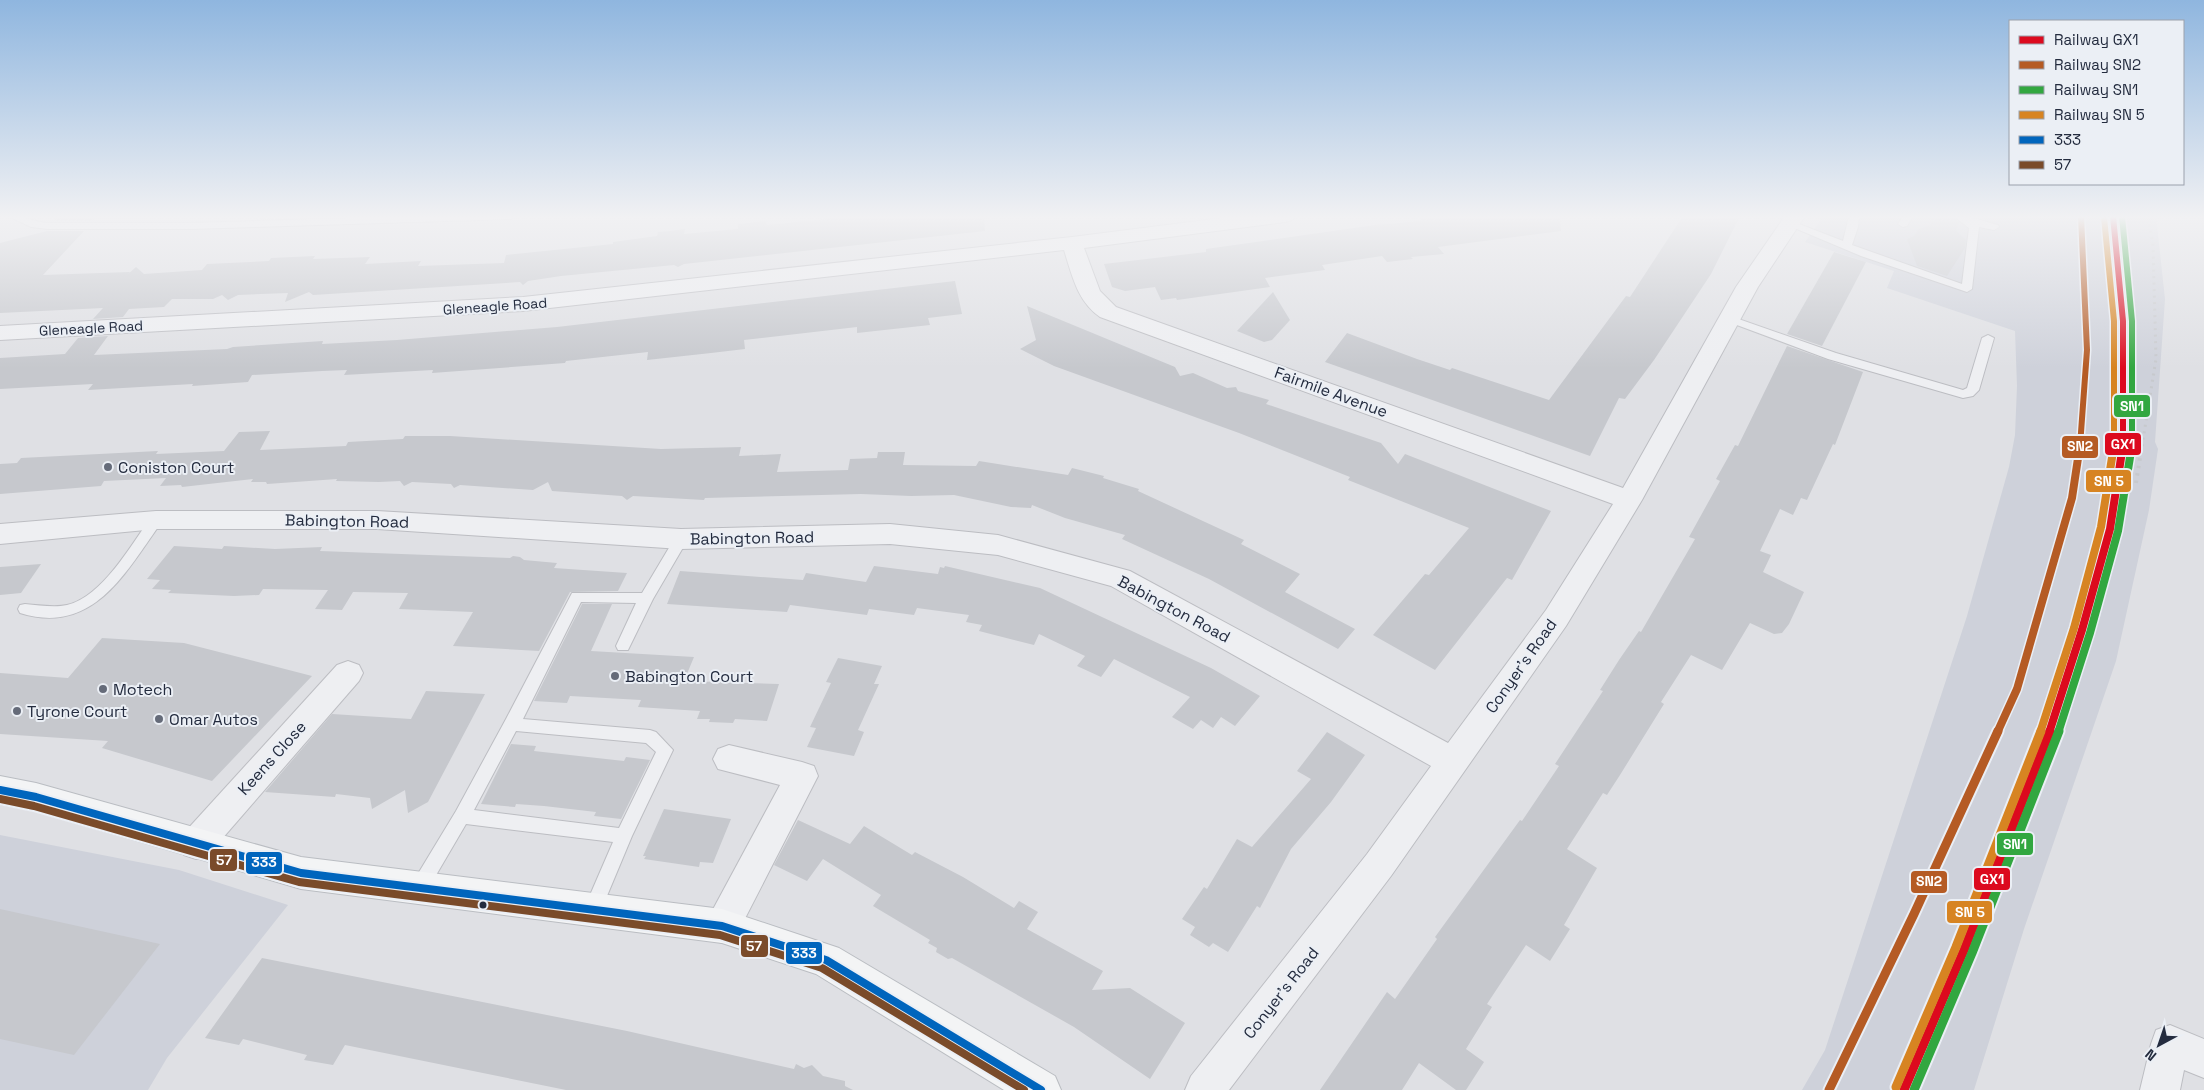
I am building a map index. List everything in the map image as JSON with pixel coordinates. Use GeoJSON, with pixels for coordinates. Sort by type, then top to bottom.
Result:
{"type":"FeatureCollection","features":[{"type":"Feature","properties":{"kind":"main road"},"geometry":{"type":"LineString","coordinates":[[0,790],[36,796],[301,873],[722,926],[826,960],[1041,1090]]}},
{"type":"Feature","properties":{"kind":"street","name":"Gleneagle Road"},"geometry":{"type":"LineString","coordinates":[[0,333],[514,305],[857,267]]}},
{"type":"Feature","properties":{"kind":"street","name":"Fairmile Avenue"},"geometry":{"type":"LineString","coordinates":[[1081,267],[1093,299],[1100,308],[1108,312],[1629,500]]}},
{"type":"Feature","properties":{"kind":"street","name":"Conyer's Road"},"geometry":{"type":"LineString","coordinates":[[1205,1090],[1379,865],[1556,618],[1629,500],[1760,267]]}},
{"type":"Feature","properties":{"kind":"street","name":"Babington Road"},"geometry":{"type":"LineString","coordinates":[[0,534],[156,520],[377,520],[681,539],[900,535],[998,545],[1120,578],[1453,762]]}},
{"type":"Feature","properties":{"kind":"street","name":"Keens Close"},"geometry":{"type":"LineString","coordinates":[[196,844],[348,673]]}},
{"type":"Feature","properties":{"kind":"street"},"geometry":{"type":"LineString","coordinates":[[722,926],[802,776],[729,759]]}},
{"type":"Feature","properties":{"kind":"street"},"geometry":{"type":"LineString","coordinates":[[2160,1090],[2170,1044],[2204,1060]]}},
{"type":"Feature","properties":{"kind":"lane"},"geometry":{"type":"LineString","coordinates":[[1905,267],[1967,289],[1970,267]]}},
{"type":"Feature","properties":{"kind":"lane"},"geometry":{"type":"LineString","coordinates":[[1730,319],[1832,356],[1963,394],[1973,390],[1988,338]]}},
{"type":"Feature","properties":{"kind":"lane"},"geometry":{"type":"LineString","coordinates":[[24,609],[69,610],[87,604],[102,592],[156,520]]}},
{"type":"Feature","properties":{"kind":"lane"},"geometry":{"type":"LineString","coordinates":[[623,646],[646,598],[681,539]]}},
{"type":"Feature","properties":{"kind":"lane"},"geometry":{"type":"LineString","coordinates":[[419,888],[462,816],[578,597],[646,598]]}},
{"type":"Feature","properties":{"kind":"lane"},"geometry":{"type":"LineString","coordinates":[[512,724],[650,737],[665,750],[624,836],[593,909]]}},
{"type":"Feature","properties":{"kind":"lane"},"geometry":{"type":"LineString","coordinates":[[462,816],[624,836]]}},
{"type":"Feature","properties":{"kind":"shaded area"},"geometry":{"type":"Polygon","coordinates":[[[1881,267],[2162,267],[2165,299],[2155,442],[2158,449],[2149,510],[2116,661],[2024,929],[1974,1090],[1802,1090],[1825,1050],[1967,616],[2009,467],[2015,435],[2017,386],[2015,331],[1887,288],[1894,271],[1881,267]]]}},
{"type":"Feature","properties":{"kind":"shaded area"},"geometry":{"type":"Polygon","coordinates":[[[0,835],[179,870],[288,905],[167,1058],[148,1090],[0,1090],[0,835]]]}},
{"type":"Feature","properties":{"kind":"building"},"geometry":{"type":"Polygon","coordinates":[[[0,267],[51,267],[43,275],[130,272],[127,275],[136,267],[144,274],[202,270],[205,267],[655,267],[561,276],[528,281],[523,285],[520,282],[313,295],[309,292],[285,302],[288,293],[238,295],[228,300],[222,295],[213,299],[172,299],[164,307],[129,309],[123,317],[93,319],[103,308],[0,313],[0,267]]]}},
{"type":"Feature","properties":{"kind":"building"},"geometry":{"type":"Polygon","coordinates":[[[1105,267],[1323,267],[1325,270],[1265,278],[1270,287],[1177,300],[1176,298],[1161,300],[1155,287],[1125,291],[1112,287],[1105,267]]]}},
{"type":"Feature","properties":{"kind":"building"},"geometry":{"type":"Polygon","coordinates":[[[1650,267],[1715,267],[1654,360],[1625,399],[1619,398],[1590,456],[1325,362],[1347,333],[1450,370],[1452,368],[1549,400],[1626,296],[1630,297],[1650,267]]]}},
{"type":"Feature","properties":{"kind":"building"},"geometry":{"type":"Polygon","coordinates":[[[1825,267],[1863,267],[1822,346],[1787,334],[1825,267]]]}},
{"type":"Feature","properties":{"kind":"building"},"geometry":{"type":"Polygon","coordinates":[[[1920,267],[1953,267],[1947,276],[1920,267]]]}},
{"type":"Feature","properties":{"kind":"building"},"geometry":{"type":"Polygon","coordinates":[[[955,281],[962,314],[928,318],[930,325],[857,333],[857,327],[744,340],[745,349],[711,353],[647,360],[648,352],[566,361],[565,363],[432,373],[433,370],[344,375],[347,370],[252,375],[248,382],[192,386],[193,384],[88,390],[93,384],[0,389],[0,358],[65,354],[78,338],[108,336],[94,355],[227,349],[323,341],[322,344],[397,340],[557,327],[955,281]]]}},
{"type":"Feature","properties":{"kind":"building"},"geometry":{"type":"Polygon","coordinates":[[[1273,292],[1290,320],[1272,340],[1264,342],[1237,331],[1273,292]]]}},
{"type":"Feature","properties":{"kind":"building"},"geometry":{"type":"Polygon","coordinates":[[[1027,306],[1175,367],[1180,376],[1193,373],[1227,388],[1236,387],[1238,391],[1269,400],[1266,404],[1381,443],[1398,464],[1405,454],[1551,511],[1512,580],[1507,578],[1435,670],[1373,635],[1425,574],[1429,575],[1469,528],[1348,480],[1350,477],[1239,433],[1054,366],[1020,349],[1036,340],[1027,306]]]}},
{"type":"Feature","properties":{"kind":"building"},"geometry":{"type":"Polygon","coordinates":[[[1787,346],[1863,372],[1835,445],[1833,444],[1807,500],[1801,498],[1793,515],[1780,509],[1760,551],[1771,555],[1763,572],[1804,592],[1789,624],[1782,633],[1774,634],[1750,623],[1722,670],[1691,655],[1661,702],[1664,704],[1620,775],[1607,795],[1603,793],[1567,849],[1597,868],[1564,925],[1570,929],[1550,961],[1526,945],[1487,1004],[1492,1007],[1466,1049],[1484,1062],[1466,1090],[1456,1090],[1419,1063],[1402,1090],[1320,1090],[1387,992],[1395,999],[1437,939],[1435,937],[1520,820],[1522,821],[1559,766],[1555,764],[1603,691],[1600,690],[1619,660],[1639,631],[1641,632],[1695,539],[1689,537],[1720,481],[1716,479],[1735,445],[1738,446],[1787,346]]]}},
{"type":"Feature","properties":{"kind":"building"},"geometry":{"type":"Polygon","coordinates":[[[270,431],[260,450],[346,446],[348,442],[403,439],[405,436],[450,436],[661,449],[741,447],[739,456],[781,454],[777,472],[848,470],[850,459],[877,458],[878,452],[905,452],[903,465],[976,466],[979,461],[1068,475],[1072,468],[1104,476],[1103,478],[1139,489],[1138,491],[1244,540],[1241,544],[1300,574],[1285,592],[1355,629],[1338,649],[1209,579],[1122,539],[1125,535],[1065,518],[1032,505],[1031,508],[1011,507],[954,495],[861,494],[705,498],[704,500],[633,496],[627,500],[622,496],[552,491],[548,482],[533,490],[460,485],[454,488],[451,484],[412,482],[404,486],[400,481],[336,481],[337,479],[267,484],[266,482],[251,482],[253,479],[182,487],[181,485],[160,486],[166,478],[104,481],[101,486],[0,494],[0,464],[17,463],[21,458],[158,451],[156,454],[224,451],[239,432],[270,431]]]}},
{"type":"Feature","properties":{"kind":"building"},"geometry":{"type":"Polygon","coordinates":[[[174,546],[222,549],[224,546],[275,549],[322,547],[320,551],[510,558],[513,556],[524,560],[557,563],[554,568],[627,573],[618,591],[570,592],[539,651],[453,646],[473,612],[399,609],[408,593],[353,592],[342,610],[315,609],[328,590],[263,589],[259,595],[234,596],[168,593],[171,590],[152,589],[160,580],[147,579],[174,546]]]}},
{"type":"Feature","properties":{"kind":"building"},"geometry":{"type":"Polygon","coordinates":[[[41,564],[21,593],[0,595],[0,567],[41,564]]]}},
{"type":"Feature","properties":{"kind":"building"},"geometry":{"type":"Polygon","coordinates":[[[874,566],[938,574],[940,567],[944,568],[945,566],[1040,588],[1211,668],[1260,696],[1235,726],[1221,717],[1213,728],[1201,720],[1193,729],[1172,717],[1190,697],[1114,659],[1101,677],[1077,666],[1085,656],[1039,634],[1034,645],[979,631],[982,625],[966,622],[969,615],[917,608],[914,615],[869,609],[867,615],[790,605],[787,612],[667,604],[680,571],[803,580],[806,573],[866,582],[874,566]]]}},
{"type":"Feature","properties":{"kind":"building","name":"Babington Court"},"geometry":{"type":"Polygon","coordinates":[[[582,604],[612,604],[591,651],[694,657],[684,681],[779,684],[767,721],[735,719],[733,723],[709,722],[710,719],[697,719],[700,711],[638,707],[641,700],[570,696],[567,703],[534,701],[582,604]]]}},
{"type":"Feature","properties":{"kind":"building"},"geometry":{"type":"Polygon","coordinates":[[[102,638],[184,643],[312,676],[212,781],[102,748],[108,741],[0,734],[0,673],[68,678],[102,638]]]}},
{"type":"Feature","properties":{"kind":"building"},"geometry":{"type":"Polygon","coordinates":[[[838,658],[882,666],[874,684],[879,684],[858,730],[864,732],[854,756],[807,747],[816,728],[810,727],[831,683],[826,682],[838,658]]]}},
{"type":"Feature","properties":{"kind":"building"},"geometry":{"type":"Polygon","coordinates":[[[426,691],[485,694],[428,802],[408,813],[405,790],[372,809],[370,798],[336,794],[335,797],[265,792],[332,714],[411,719],[426,691]]]}},
{"type":"Feature","properties":{"kind":"building"},"geometry":{"type":"Polygon","coordinates":[[[1327,732],[1365,755],[1331,802],[1291,849],[1260,908],[1257,906],[1228,952],[1213,943],[1209,947],[1190,935],[1195,927],[1182,919],[1204,887],[1207,889],[1237,839],[1252,847],[1311,779],[1297,771],[1327,732]]]}},
{"type":"Feature","properties":{"kind":"building"},"geometry":{"type":"Polygon","coordinates":[[[511,744],[536,746],[534,751],[624,761],[626,757],[650,760],[621,819],[594,816],[596,812],[544,806],[516,804],[515,807],[481,804],[511,744]]]}},
{"type":"Feature","properties":{"kind":"building"},"geometry":{"type":"Polygon","coordinates":[[[664,809],[731,819],[713,863],[700,862],[699,867],[644,859],[646,856],[643,856],[664,809]]]}},
{"type":"Feature","properties":{"kind":"building"},"geometry":{"type":"Polygon","coordinates":[[[798,820],[850,844],[864,826],[912,855],[915,852],[963,877],[1014,908],[1019,901],[1038,912],[1027,929],[1103,971],[1092,990],[1130,988],[1185,1023],[1150,1079],[1074,1027],[952,958],[948,959],[936,952],[937,948],[928,943],[930,940],[873,906],[881,895],[823,859],[807,881],[774,865],[798,820]]]}},
{"type":"Feature","properties":{"kind":"building"},"geometry":{"type":"Polygon","coordinates":[[[0,909],[160,944],[74,1055],[0,1039],[0,909]]]}},
{"type":"Feature","properties":{"kind":"building"},"geometry":{"type":"Polygon","coordinates":[[[262,958],[627,1031],[794,1069],[796,1064],[804,1068],[812,1065],[823,1076],[845,1081],[845,1086],[853,1090],[566,1090],[345,1045],[333,1065],[304,1060],[307,1055],[243,1039],[239,1045],[205,1038],[262,958]]]}},
{"type":"Feature","properties":{"kind":"railway"},"geometry":{"type":"LineString","coordinates":[[2142,446],[2156,359],[2154,267]]}},
{"type":"Feature","properties":{"kind":"railway"},"geometry":{"type":"LineString","coordinates":[[2136,483],[2142,445]]}},
{"type":"Feature","properties":{"kind":"rail line","name":"SN2"},"geometry":{"type":"LineString","coordinates":[[1829,1090],[1914,914],[2017,689],[2072,498],[2083,423],[2087,350],[2083,267]]}},
{"type":"Feature","properties":{"kind":"rail line","name":"GX1"},"geometry":{"type":"LineString","coordinates":[[1904,1090],[1964,950],[2050,731],[2082,630],[2110,529],[2123,449],[2123,321],[2118,267]]}},
{"type":"Feature","properties":{"kind":"rail line","name":"SN1"},"geometry":{"type":"LineString","coordinates":[[1914,1090],[1972,953],[2058,734],[2090,633],[2118,531],[2132,449],[2132,321],[2127,267]]}},
{"type":"Feature","properties":{"kind":"transit line"},"geometry":{"type":"LineString","coordinates":[[1896,1087],[1956,947],[2042,728],[2074,628],[2101,527],[2114,448],[2114,321],[2109,267]]}},
{"type":"Feature","properties":{"kind":"transit line","name":"333"},"geometry":{"type":"LineString","coordinates":[[0,790],[36,797],[301,873],[722,926],[826,960],[1041,1090]]}},
{"type":"Feature","properties":{"kind":"transit line","name":"57"},"geometry":{"type":"LineString","coordinates":[[0,799],[34,806],[299,882],[720,935],[822,968],[1024,1090]]}},
{"type":"Feature","properties":{"kind":"place","name":"Coniston Court"},"geometry":{"type":"Point","coordinates":[108,467]}},
{"type":"Feature","properties":{"kind":"place","name":"Babington Court"},"geometry":{"type":"Point","coordinates":[615,676]}},
{"type":"Feature","properties":{"kind":"place","name":"Motech"},"geometry":{"type":"Point","coordinates":[103,689]}},
{"type":"Feature","properties":{"kind":"place","name":"Tyrone Court"},"geometry":{"type":"Point","coordinates":[17,711]}},
{"type":"Feature","properties":{"kind":"place","name":"Omar Autos"},"geometry":{"type":"Point","coordinates":[159,719]}}]}
